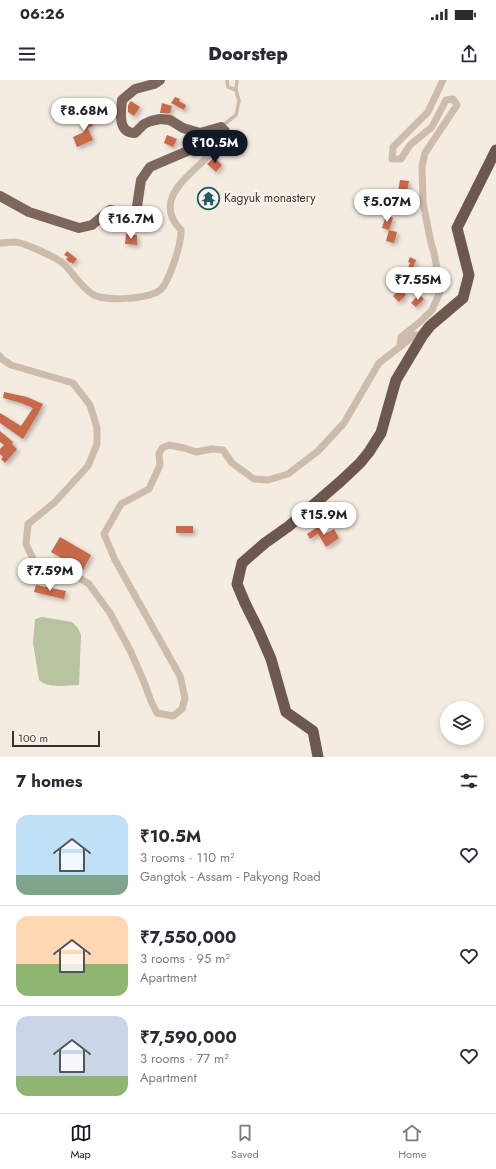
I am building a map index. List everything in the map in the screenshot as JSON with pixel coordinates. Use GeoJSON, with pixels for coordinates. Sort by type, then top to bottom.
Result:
{"type":"FeatureCollection","features":[{"type":"Feature","properties":{"kind":"highway"},"geometry":{"type":"LineString","coordinates":[[318,757],[313,731],[286,712],[270,659],[258,629],[244,603],[237,584],[242,563],[341,481],[369,452],[380,433],[396,380],[423,335],[430,326],[463,298],[469,275],[456,228],[496,150]]}},
{"type":"Feature","properties":{"kind":"main road"},"geometry":{"type":"LineString","coordinates":[[160,80],[154,84],[135,89],[122,100],[120,117],[124,130],[130,133],[135,133],[144,124],[160,119],[170,120],[183,128],[200,133],[223,131]]}},
{"type":"Feature","properties":{"kind":"main road"},"geometry":{"type":"LineString","coordinates":[[0,196],[29,212],[80,228],[92,226],[110,210],[119,212],[129,219],[134,218],[141,180],[150,167],[223,131]]}},
{"type":"Feature","properties":{"kind":"street"},"geometry":{"type":"LineString","coordinates":[[400,347],[401,337],[432,310],[440,292],[440,283],[423,203],[422,166],[425,153],[458,105],[454,99],[446,100],[432,128],[410,145],[401,159],[392,159],[394,147],[428,112],[443,80]]}},
{"type":"Feature","properties":{"kind":"street"},"geometry":{"type":"LineString","coordinates":[[0,243],[16,242],[37,249],[63,264],[93,295],[110,298],[129,298],[154,293],[161,290],[175,261],[181,238],[181,230],[174,224],[170,213],[170,202],[177,188],[193,169],[222,142],[223,131]]}},
{"type":"Feature","properties":{"kind":"street"},"geometry":{"type":"LineString","coordinates":[[0,356],[11,365],[73,383],[90,405],[97,428],[97,444],[88,466],[54,503],[28,524],[26,544],[35,563],[51,569],[70,572],[89,584],[110,613],[130,650],[157,713],[173,716],[182,709],[185,698],[180,676],[115,560],[104,534],[121,504],[149,489],[160,465],[159,454],[162,448],[169,445],[196,452],[212,449],[223,450],[232,463],[254,479],[268,480],[288,474],[318,451],[344,424],[379,364],[415,335],[423,335]]}},
{"type":"Feature","properties":{"kind":"lane"},"geometry":{"type":"LineString","coordinates":[[228,80],[228,87],[236,90]]}},
{"type":"Feature","properties":{"kind":"lane"},"geometry":{"type":"LineString","coordinates":[[223,131],[236,115],[239,101],[236,90],[237,80]]}},
{"type":"Feature","properties":{"kind":"green space"},"geometry":{"type":"Polygon","coordinates":[[[42,617],[72,622],[78,628],[81,635],[79,685],[52,686],[39,680],[33,643],[35,619],[42,617]]]}},
{"type":"Feature","properties":{"kind":"building"},"geometry":{"type":"Polygon","coordinates":[[[175,97],[180,99],[179,101],[186,105],[184,110],[171,103],[175,97]]]}},
{"type":"Feature","properties":{"kind":"building"},"geometry":{"type":"Polygon","coordinates":[[[131,101],[140,107],[134,116],[128,112],[128,105],[131,101]]]}},
{"type":"Feature","properties":{"kind":"building"},"geometry":{"type":"Polygon","coordinates":[[[162,103],[172,106],[170,113],[160,113],[162,103]]]}},
{"type":"Feature","properties":{"kind":"building"},"geometry":{"type":"Polygon","coordinates":[[[86,114],[89,121],[91,120],[93,126],[88,128],[93,140],[77,147],[73,137],[84,132],[78,117],[86,114]]]}},
{"type":"Feature","properties":{"kind":"building"},"geometry":{"type":"Polygon","coordinates":[[[167,135],[177,139],[173,147],[164,143],[167,135]]]}},
{"type":"Feature","properties":{"kind":"building"},"geometry":{"type":"Polygon","coordinates":[[[214,157],[222,165],[216,172],[207,164],[214,157]]]}},
{"type":"Feature","properties":{"kind":"building"},"geometry":{"type":"Polygon","coordinates":[[[400,180],[409,181],[406,198],[397,197],[400,180]]]}},
{"type":"Feature","properties":{"kind":"building"},"geometry":{"type":"Polygon","coordinates":[[[386,215],[393,218],[389,230],[382,228],[386,215]]]}},
{"type":"Feature","properties":{"kind":"building"},"geometry":{"type":"Polygon","coordinates":[[[389,230],[397,232],[394,243],[386,241],[389,230]]]}},
{"type":"Feature","properties":{"kind":"building"},"geometry":{"type":"Polygon","coordinates":[[[126,234],[137,235],[137,245],[125,244],[126,234]]]}},
{"type":"Feature","properties":{"kind":"building"},"geometry":{"type":"Polygon","coordinates":[[[67,251],[77,259],[73,264],[66,259],[68,257],[64,255],[67,251]]]}},
{"type":"Feature","properties":{"kind":"building"},"geometry":{"type":"Polygon","coordinates":[[[410,257],[416,260],[411,274],[410,273],[407,279],[404,277],[410,263],[408,262],[410,257]]]}},
{"type":"Feature","properties":{"kind":"building"},"geometry":{"type":"Polygon","coordinates":[[[400,289],[406,295],[399,302],[393,296],[400,289]]]}},
{"type":"Feature","properties":{"kind":"building"},"geometry":{"type":"Polygon","coordinates":[[[419,294],[424,299],[416,307],[411,303],[419,294]]]}},
{"type":"Feature","properties":{"kind":"building"},"geometry":{"type":"Polygon","coordinates":[[[4,392],[27,397],[43,404],[23,439],[0,423],[0,413],[21,426],[33,408],[3,398],[4,392]]]}},
{"type":"Feature","properties":{"kind":"building"},"geometry":{"type":"Polygon","coordinates":[[[0,431],[13,442],[12,444],[17,449],[5,463],[1,459],[3,457],[0,454],[0,449],[4,445],[0,442],[0,431]]]}},
{"type":"Feature","properties":{"kind":"building"},"geometry":{"type":"Polygon","coordinates":[[[176,526],[193,526],[193,533],[176,533],[176,526]]]}},
{"type":"Feature","properties":{"kind":"building"},"geometry":{"type":"Polygon","coordinates":[[[319,526],[325,534],[334,529],[339,538],[326,547],[318,534],[310,539],[307,534],[319,526]]]}},
{"type":"Feature","properties":{"kind":"building"},"geometry":{"type":"Polygon","coordinates":[[[60,537],[91,555],[83,570],[51,552],[60,537]]]}},
{"type":"Feature","properties":{"kind":"building"},"geometry":{"type":"Polygon","coordinates":[[[36,585],[66,591],[64,599],[34,592],[36,585]]]}},
{"type":"Feature","properties":{"kind":"place","name":"Kagyuk monastery"},"geometry":{"type":"Point","coordinates":[209,198]}}]}
